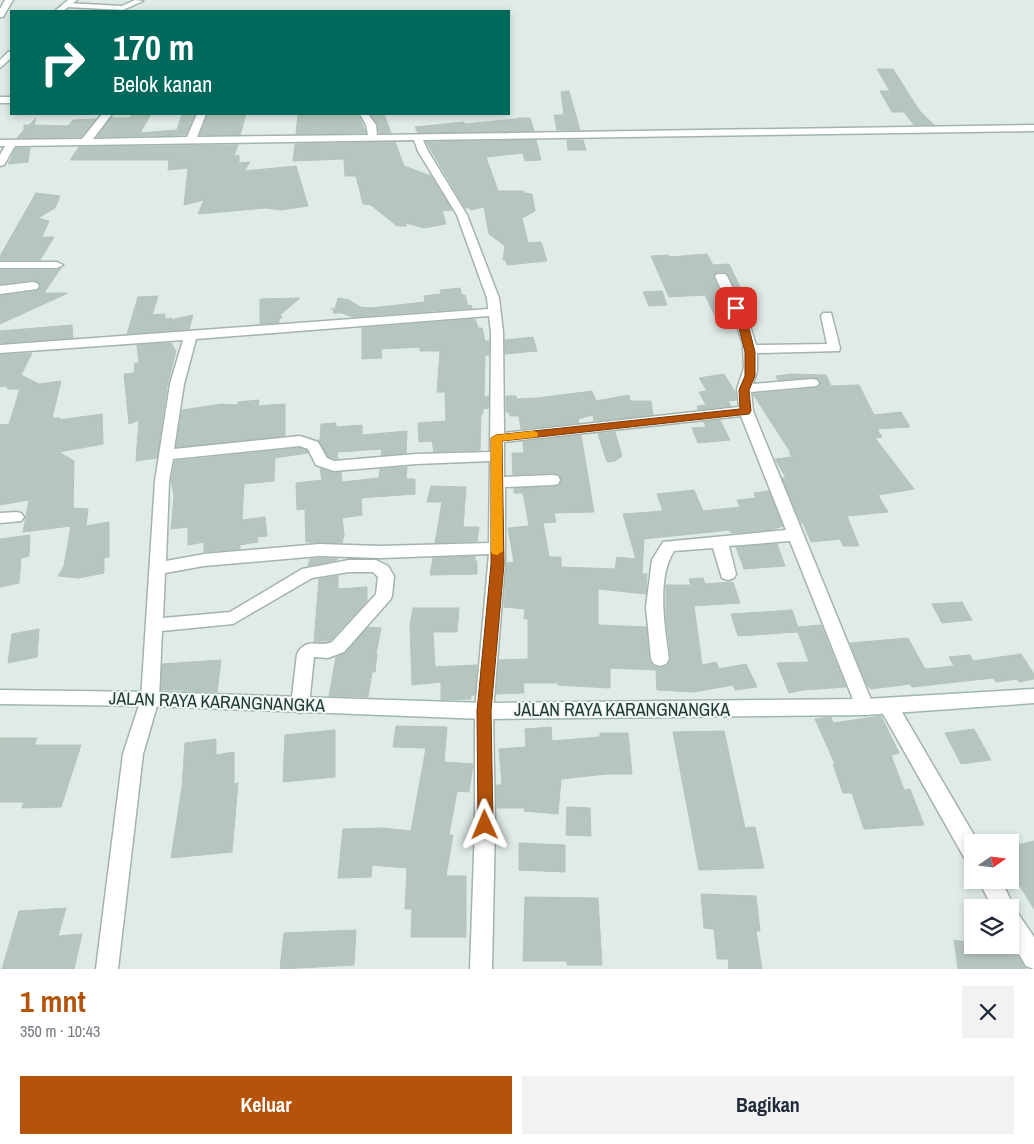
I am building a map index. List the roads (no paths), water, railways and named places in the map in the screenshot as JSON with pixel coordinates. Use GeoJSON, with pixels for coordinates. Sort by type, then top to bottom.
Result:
{"type":"FeatureCollection","features":[{"type":"Feature","properties":{"kind":"street"},"geometry":{"type":"LineString","coordinates":[[0,15],[9,0]]}},
{"type":"Feature","properties":{"kind":"street"},"geometry":{"type":"LineString","coordinates":[[60,10],[70,2],[123,8],[138,2]]}},
{"type":"Feature","properties":{"kind":"street"},"geometry":{"type":"LineString","coordinates":[[0,65],[10,55]]}},
{"type":"Feature","properties":{"kind":"street"},"geometry":{"type":"LineString","coordinates":[[85,142],[106,115]]}},
{"type":"Feature","properties":{"kind":"street"},"geometry":{"type":"LineString","coordinates":[[191,139],[202,115]]}},
{"type":"Feature","properties":{"kind":"street"},"geometry":{"type":"LineString","coordinates":[[365,115],[371,125],[373,138]]}},
{"type":"Feature","properties":{"kind":"street"},"geometry":{"type":"LineString","coordinates":[[0,143],[1034,128]]}},
{"type":"Feature","properties":{"kind":"street"},"geometry":{"type":"LineString","coordinates":[[418,138],[423,151],[462,215],[493,298],[497,332],[497,564],[484,711],[485,825],[481,969]]}},
{"type":"Feature","properties":{"kind":"street"},"geometry":{"type":"LineString","coordinates":[[0,163],[12,142]]}},
{"type":"Feature","properties":{"kind":"street"},"geometry":{"type":"LineString","coordinates":[[0,265],[57,265]]}},
{"type":"Feature","properties":{"kind":"street"},"geometry":{"type":"LineString","coordinates":[[721,276],[743,324],[749,350],[751,367],[744,390],[746,411],[866,707]]}},
{"type":"Feature","properties":{"kind":"street"},"geometry":{"type":"LineString","coordinates":[[0,290],[33,286]]}},
{"type":"Feature","properties":{"kind":"street"},"geometry":{"type":"LineString","coordinates":[[0,349],[495,312]]}},
{"type":"Feature","properties":{"kind":"street"},"geometry":{"type":"LineString","coordinates":[[749,350],[834,348],[827,316]]}},
{"type":"Feature","properties":{"kind":"street"},"geometry":{"type":"LineString","coordinates":[[107,969],[133,754],[150,699],[162,481],[178,384],[191,335]]}},
{"type":"Feature","properties":{"kind":"street"},"geometry":{"type":"LineString","coordinates":[[744,390],[812,383]]}},
{"type":"Feature","properties":{"kind":"street"},"geometry":{"type":"LineString","coordinates":[[166,455],[300,441],[314,444],[319,461],[326,465],[334,466],[416,458],[746,411]]}},
{"type":"Feature","properties":{"kind":"street"},"geometry":{"type":"LineString","coordinates":[[496,482],[553,480]]}},
{"type":"Feature","properties":{"kind":"street"},"geometry":{"type":"LineString","coordinates":[[0,518],[16,517]]}},
{"type":"Feature","properties":{"kind":"street"},"geometry":{"type":"LineString","coordinates":[[660,659],[654,607],[660,560],[669,546],[797,535]]}},
{"type":"Feature","properties":{"kind":"street"},"geometry":{"type":"LineString","coordinates":[[720,542],[728,574]]}},
{"type":"Feature","properties":{"kind":"street"},"geometry":{"type":"LineString","coordinates":[[157,569],[204,560],[319,550],[381,552],[496,548]]}},
{"type":"Feature","properties":{"kind":"street"},"geometry":{"type":"LineString","coordinates":[[155,625],[239,616],[302,576],[317,570],[349,566],[376,566],[386,576],[384,596],[338,647],[328,651],[313,649],[306,654],[300,705]]}},
{"type":"Feature","properties":{"kind":"street","name":"JALAN RAYA KARANGNANGKA"},"geometry":{"type":"LineString","coordinates":[[0,697],[150,699],[484,711],[866,707],[1034,696]]}},
{"type":"Feature","properties":{"kind":"street"},"geometry":{"type":"LineString","coordinates":[[889,706],[964,838]]}},
{"type":"Feature","properties":{"kind":"street"},"geometry":{"type":"LineString","coordinates":[[1019,932],[1034,958]]}}]}
